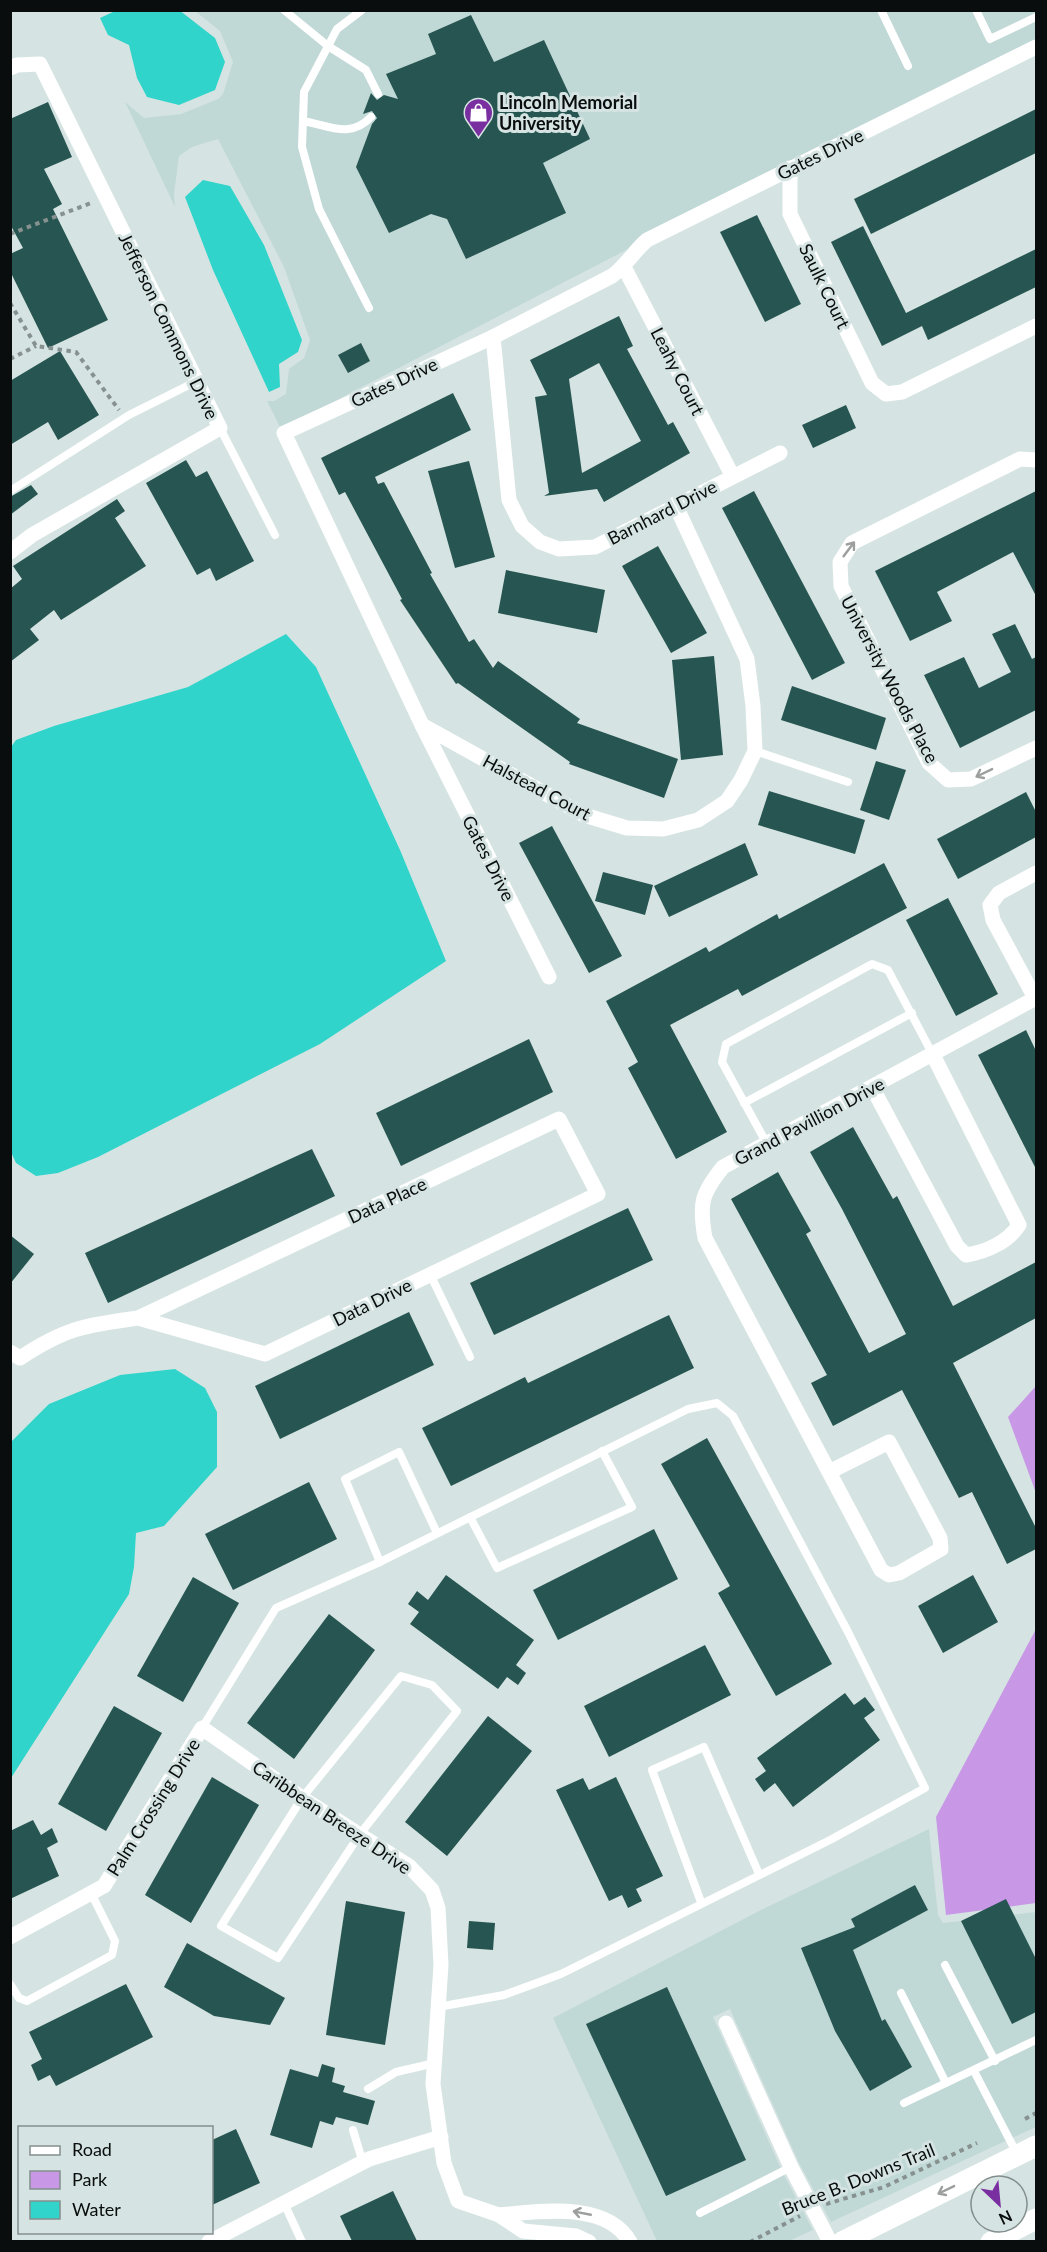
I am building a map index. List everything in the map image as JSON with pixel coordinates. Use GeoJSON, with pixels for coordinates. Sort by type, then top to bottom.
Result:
{"type":"FeatureCollection","features":[{"type":"Feature","properties":{"kind":"main road"},"geometry":{"type":"LineString","coordinates":[[842,2241],[1027,2151]]}},
{"type":"Feature","properties":{"kind":"main road"},"geometry":{"type":"LineString","coordinates":[[991,2241],[1036,2219]]}},
{"type":"Feature","properties":{"kind":"street","name":"Gates Drive"},"geometry":{"type":"LineString","coordinates":[[549,977],[422,725],[284,433],[493,337],[612,276],[624,267],[634,251],[647,240],[1036,48]]}},
{"type":"Feature","properties":{"kind":"street","name":"Jefferson Commons Drive"},"geometry":{"type":"LineString","coordinates":[[10,68],[17,65],[40,64],[220,428],[32,535],[10,552]]}},
{"type":"Feature","properties":{"kind":"street","name":"Saulk Court"},"geometry":{"type":"LineString","coordinates":[[790,168],[790,214],[872,383],[886,394],[902,392],[1036,326]]}},
{"type":"Feature","properties":{"kind":"street","name":"Leahy Court"},"geometry":{"type":"LineString","coordinates":[[624,267],[732,475]]}},
{"type":"Feature","properties":{"kind":"street","name":"Barnhard Drive"},"geometry":{"type":"LineString","coordinates":[[493,337],[509,500],[522,526],[540,542],[559,549],[595,547],[732,475],[780,453]]}},
{"type":"Feature","properties":{"kind":"street","name":"University Woods Place"},"geometry":{"type":"LineString","coordinates":[[1036,460],[1020,459],[852,543],[840,562],[842,585],[929,763],[948,780],[971,779],[1036,748]]}},
{"type":"Feature","properties":{"kind":"street","name":"Halstead Court"},"geometry":{"type":"LineString","coordinates":[[422,725],[584,815],[627,828],[663,829],[698,820],[727,801],[741,780],[755,751],[753,706],[747,659],[675,504]]}},
{"type":"Feature","properties":{"kind":"street"},"geometry":{"type":"LineString","coordinates":[[1036,873],[999,893],[990,905],[993,920],[1036,998]]}},
{"type":"Feature","properties":{"kind":"street","name":"Grand Pavillion Drive"},"geometry":{"type":"LineString","coordinates":[[829,1472],[890,1442],[940,1538],[941,1549],[899,1573],[889,1575],[881,1570],[829,1472],[705,1238],[700,1210],[710,1184],[723,1167],[1036,998]]}},
{"type":"Feature","properties":{"kind":"street"},"geometry":{"type":"LineString","coordinates":[[872,1087],[957,1246],[966,1255],[980,1252],[1012,1235],[1019,1225],[933,1055]]}},
{"type":"Feature","properties":{"kind":"street","name":"Data Place"},"geometry":{"type":"LineString","coordinates":[[138,1318],[559,1119],[598,1194]]}},
{"type":"Feature","properties":{"kind":"street","name":"Data Drive"},"geometry":{"type":"LineString","coordinates":[[138,1318],[265,1354],[598,1194]]}},
{"type":"Feature","properties":{"kind":"street"},"geometry":{"type":"LineString","coordinates":[[10,1352],[20,1358],[51,1337],[82,1326],[138,1318]]}},
{"type":"Feature","properties":{"kind":"street","name":"Caribbean Breeze Drive"},"geometry":{"type":"LineString","coordinates":[[202,1728],[302,1798],[409,1866],[432,1890],[438,1908],[440,1942],[434,2084],[444,2163],[458,2201],[499,2214],[523,2231],[576,2236],[589,2241]]}},
{"type":"Feature","properties":{"kind":"street","name":"Palm Crossing Drive"},"geometry":{"type":"LineString","coordinates":[[10,1936],[104,1886],[202,1728]]}},
{"type":"Feature","properties":{"kind":"street"},"geometry":{"type":"LineString","coordinates":[[726,2023],[791,2167],[830,2241]]}},
{"type":"Feature","properties":{"kind":"street"},"geometry":{"type":"LineString","coordinates":[[209,2241],[363,2163],[441,2138]]}},
{"type":"Feature","properties":{"kind":"street","name":"Caribbean Breeze Drive"},"geometry":{"type":"LineString","coordinates":[[499,2214],[566,2210],[599,2216],[627,2235],[630,2241]]}},
{"type":"Feature","properties":{"kind":"lane"},"geometry":{"type":"LineString","coordinates":[[284,10],[328,46],[366,70],[378,94]]}},
{"type":"Feature","properties":{"kind":"lane"},"geometry":{"type":"LineString","coordinates":[[362,10],[337,29],[304,92],[302,147],[319,209],[369,308]]}},
{"type":"Feature","properties":{"kind":"lane"},"geometry":{"type":"LineString","coordinates":[[881,10],[908,66]]}},
{"type":"Feature","properties":{"kind":"lane"},"geometry":{"type":"LineString","coordinates":[[976,10],[990,39],[1036,17]]}},
{"type":"Feature","properties":{"kind":"lane"},"geometry":{"type":"LineString","coordinates":[[303,121],[351,131],[362,126],[371,117]]}},
{"type":"Feature","properties":{"kind":"lane"},"geometry":{"type":"LineString","coordinates":[[10,491],[124,418],[197,381]]}},
{"type":"Feature","properties":{"kind":"lane"},"geometry":{"type":"LineString","coordinates":[[220,428],[275,535]]}},
{"type":"Feature","properties":{"kind":"lane"},"geometry":{"type":"LineString","coordinates":[[755,751],[848,782]]}},
{"type":"Feature","properties":{"kind":"lane"},"geometry":{"type":"LineString","coordinates":[[766,1144],[722,1062],[726,1044],[872,964],[888,970],[933,1055]]}},
{"type":"Feature","properties":{"kind":"lane"},"geometry":{"type":"LineString","coordinates":[[744,1103],[912,1012]]}},
{"type":"Feature","properties":{"kind":"lane"},"geometry":{"type":"LineString","coordinates":[[430,1274],[470,1357]]}},
{"type":"Feature","properties":{"kind":"lane"},"geometry":{"type":"LineString","coordinates":[[202,1728],[276,1608],[380,1562],[688,1409],[717,1403],[733,1416],[848,1632],[925,1788],[830,1840],[700,1902],[561,1974],[504,1995],[438,2007]]}},
{"type":"Feature","properties":{"kind":"lane"},"geometry":{"type":"LineString","coordinates":[[470,1517],[496,1568],[632,1507],[602,1451]]}},
{"type":"Feature","properties":{"kind":"lane"},"geometry":{"type":"LineString","coordinates":[[380,1562],[345,1479],[399,1452],[437,1533]]}},
{"type":"Feature","properties":{"kind":"lane"},"geometry":{"type":"LineString","coordinates":[[401,1677],[432,1685],[457,1711],[360,1834],[278,1958],[221,1926],[302,1798],[401,1677]]}},
{"type":"Feature","properties":{"kind":"lane"},"geometry":{"type":"LineString","coordinates":[[700,1902],[652,1770],[704,1747],[759,1874]]}},
{"type":"Feature","properties":{"kind":"lane"},"geometry":{"type":"LineString","coordinates":[[10,1984],[19,1998],[27,2001],[112,1955],[115,1941],[92,1893]]}},
{"type":"Feature","properties":{"kind":"lane"},"geometry":{"type":"LineString","coordinates":[[945,1965],[995,2061]]}},
{"type":"Feature","properties":{"kind":"lane"},"geometry":{"type":"LineString","coordinates":[[901,1994],[946,2083]]}},
{"type":"Feature","properties":{"kind":"lane"},"geometry":{"type":"LineString","coordinates":[[904,2103],[1036,2040]]}},
{"type":"Feature","properties":{"kind":"lane"},"geometry":{"type":"LineString","coordinates":[[368,2089],[396,2072],[435,2063]]}},
{"type":"Feature","properties":{"kind":"lane"},"geometry":{"type":"LineString","coordinates":[[974,2071],[1027,2151]]}},
{"type":"Feature","properties":{"kind":"lane"},"geometry":{"type":"LineString","coordinates":[[353,2130],[363,2163]]}},
{"type":"Feature","properties":{"kind":"lane"},"geometry":{"type":"LineString","coordinates":[[700,2213],[791,2167]]}},
{"type":"Feature","properties":{"kind":"lane"},"geometry":{"type":"LineString","coordinates":[[285,2203],[302,2241]]}},
{"type":"Feature","properties":{"kind":"path"},"geometry":{"type":"LineString","coordinates":[[10,234],[106,198]]}},
{"type":"Feature","properties":{"kind":"path"},"geometry":{"type":"LineString","coordinates":[[10,303],[36,346]]}},
{"type":"Feature","properties":{"kind":"path"},"geometry":{"type":"LineString","coordinates":[[10,359],[36,346],[76,352],[124,418]]}},
{"type":"Feature","properties":{"kind":"path"},"geometry":{"type":"LineString","coordinates":[[1025,2119],[1036,2113]]}},
{"type":"Feature","properties":{"kind":"path","name":"Bruce B. Downs Trail"},"geometry":{"type":"LineString","coordinates":[[750,2241],[833,2200],[884,2187],[977,2143]]}},
{"type":"Feature","properties":{"kind":"shaded area"},"geometry":{"type":"Polygon","coordinates":[[[195,11],[1036,11],[1036,46],[630,248],[281,429],[267,401],[274,401],[286,394],[289,369],[304,358],[310,340],[284,267],[218,139],[192,147],[179,156],[174,194],[175,207],[125,102],[144,118],[181,114],[218,99],[223,94],[233,62],[220,31],[195,11]]]}},
{"type":"Feature","properties":{"kind":"shaded area"},"geometry":{"type":"Polygon","coordinates":[[[929,1829],[938,1915],[943,1923],[1036,1912],[1036,2127],[831,2222],[799,2163],[730,2009],[713,2017],[782,2171],[813,2230],[789,2241],[657,2241],[553,2018],[761,1910],[929,1829]]]}},
{"type":"Feature","properties":{"kind":"green space"},"geometry":{"type":"Polygon","coordinates":[[[1036,1386],[1036,1493],[1008,1417],[1036,1386]]]}},
{"type":"Feature","properties":{"kind":"green space"},"geometry":{"type":"Polygon","coordinates":[[[1036,1629],[1036,1903],[946,1915],[936,1817],[1036,1629]]]}},
{"type":"Feature","properties":{"kind":"water"},"geometry":{"type":"Polygon","coordinates":[[[179,10],[215,38],[225,62],[215,90],[179,105],[147,97],[137,78],[129,45],[108,35],[100,18],[115,11],[179,10]]]}},
{"type":"Feature","properties":{"kind":"water"},"geometry":{"type":"Polygon","coordinates":[[[203,180],[230,186],[264,245],[302,340],[298,352],[279,364],[280,387],[269,392],[213,270],[185,197],[203,180]]]}},
{"type":"Feature","properties":{"kind":"water"},"geometry":{"type":"Polygon","coordinates":[[[286,634],[316,667],[400,850],[446,961],[320,1044],[98,1157],[58,1173],[36,1176],[16,1163],[11,1152],[11,747],[16,740],[54,726],[188,687],[286,634]]]}},
{"type":"Feature","properties":{"kind":"water"},"geometry":{"type":"Polygon","coordinates":[[[175,1369],[205,1388],[217,1412],[217,1467],[164,1526],[136,1533],[134,1567],[129,1594],[11,1778],[11,1442],[49,1404],[120,1375],[175,1369]]]}},
{"type":"Feature","properties":{"kind":"building","name":"Lincoln Memorial University"},"geometry":{"type":"Polygon","coordinates":[[[471,15],[494,62],[544,40],[590,139],[543,163],[566,213],[466,259],[447,219],[431,214],[389,233],[356,167],[372,124],[377,118],[372,111],[363,114],[371,93],[377,100],[384,95],[398,99],[386,74],[436,54],[428,34],[471,15]]]}},
{"type":"Feature","properties":{"kind":"building"},"geometry":{"type":"Polygon","coordinates":[[[48,102],[72,157],[44,169],[62,204],[53,209],[108,320],[48,348],[10,271],[10,254],[23,248],[10,224],[10,119],[48,102]]]}},
{"type":"Feature","properties":{"kind":"building"},"geometry":{"type":"Polygon","coordinates":[[[1036,109],[1036,153],[871,234],[854,199],[1036,109]]]}},
{"type":"Feature","properties":{"kind":"building"},"geometry":{"type":"Polygon","coordinates":[[[757,215],[801,304],[765,322],[720,232],[757,215]]]}},
{"type":"Feature","properties":{"kind":"building"},"geometry":{"type":"Polygon","coordinates":[[[863,226],[906,313],[1036,249],[1036,287],[928,340],[922,326],[882,346],[831,242],[863,226]]]}},
{"type":"Feature","properties":{"kind":"building"},"geometry":{"type":"Polygon","coordinates":[[[619,316],[633,346],[627,349],[668,425],[673,422],[690,453],[604,502],[597,489],[544,496],[549,493],[535,397],[547,395],[530,360],[619,316]],[[599,363],[569,379],[582,473],[641,441],[599,363]]]}},
{"type":"Feature","properties":{"kind":"building"},"geometry":{"type":"Polygon","coordinates":[[[361,343],[370,361],[348,373],[338,355],[361,343]]]}},
{"type":"Feature","properties":{"kind":"building"},"geometry":{"type":"Polygon","coordinates":[[[60,351],[99,415],[58,440],[48,422],[10,445],[10,381],[60,351]]]}},
{"type":"Feature","properties":{"kind":"building"},"geometry":{"type":"Polygon","coordinates":[[[453,393],[471,430],[375,477],[378,484],[384,482],[432,573],[430,574],[469,642],[474,639],[493,668],[498,661],[580,719],[577,723],[678,759],[664,798],[569,764],[570,762],[458,683],[456,684],[400,600],[402,599],[345,492],[339,495],[321,458],[453,393]]]}},
{"type":"Feature","properties":{"kind":"building"},"geometry":{"type":"Polygon","coordinates":[[[846,405],[856,428],[813,448],[802,425],[846,405]]]}},
{"type":"Feature","properties":{"kind":"building"},"geometry":{"type":"Polygon","coordinates":[[[186,460],[196,477],[207,471],[254,561],[216,581],[210,568],[197,575],[146,483],[186,460]]]}},
{"type":"Feature","properties":{"kind":"building"},"geometry":{"type":"Polygon","coordinates":[[[469,461],[495,557],[455,568],[428,471],[469,461]]]}},
{"type":"Feature","properties":{"kind":"building"},"geometry":{"type":"Polygon","coordinates":[[[31,485],[38,494],[10,515],[10,497],[31,485]]]}},
{"type":"Feature","properties":{"kind":"building"},"geometry":{"type":"Polygon","coordinates":[[[754,491],[845,663],[812,680],[722,508],[754,491]]]}},
{"type":"Feature","properties":{"kind":"building"},"geometry":{"type":"Polygon","coordinates":[[[1036,491],[1036,596],[1013,552],[937,592],[952,621],[910,641],[875,571],[1036,491]]]}},
{"type":"Feature","properties":{"kind":"building"},"geometry":{"type":"Polygon","coordinates":[[[117,499],[125,511],[115,518],[146,566],[61,620],[54,610],[30,629],[39,640],[10,662],[10,589],[22,579],[13,566],[117,499]]]}},
{"type":"Feature","properties":{"kind":"building"},"geometry":{"type":"Polygon","coordinates":[[[658,546],[707,633],[671,653],[622,566],[658,546]]]}},
{"type":"Feature","properties":{"kind":"building"},"geometry":{"type":"Polygon","coordinates":[[[506,570],[605,590],[597,633],[498,613],[506,570]]]}},
{"type":"Feature","properties":{"kind":"building"},"geometry":{"type":"Polygon","coordinates":[[[1015,624],[1032,659],[1036,657],[1036,710],[960,748],[924,675],[964,657],[979,688],[1011,672],[992,634],[1015,624]]]}},
{"type":"Feature","properties":{"kind":"building"},"geometry":{"type":"Polygon","coordinates":[[[714,656],[723,755],[681,760],[672,660],[714,656]]]}},
{"type":"Feature","properties":{"kind":"building"},"geometry":{"type":"Polygon","coordinates":[[[792,686],[886,718],[876,750],[781,720],[792,686]]]}},
{"type":"Feature","properties":{"kind":"building"},"geometry":{"type":"Polygon","coordinates":[[[876,761],[906,770],[889,820],[860,810],[876,761]]]}},
{"type":"Feature","properties":{"kind":"building"},"geometry":{"type":"Polygon","coordinates":[[[769,791],[865,820],[855,854],[758,825],[769,791]]]}},
{"type":"Feature","properties":{"kind":"building"},"geometry":{"type":"Polygon","coordinates":[[[1026,792],[1036,812],[1036,837],[958,879],[937,839],[1026,792]]]}},
{"type":"Feature","properties":{"kind":"building"},"geometry":{"type":"Polygon","coordinates":[[[552,826],[622,956],[589,973],[519,843],[552,826]]]}},
{"type":"Feature","properties":{"kind":"building"},"geometry":{"type":"Polygon","coordinates":[[[745,843],[758,875],[669,917],[654,886],[745,843]]]}},
{"type":"Feature","properties":{"kind":"building"},"geometry":{"type":"Polygon","coordinates":[[[884,863],[907,908],[742,996],[738,989],[670,1025],[727,1132],[676,1159],[628,1068],[638,1062],[606,1001],[706,947],[709,952],[777,914],[779,919],[884,863]]]}},
{"type":"Feature","properties":{"kind":"building"},"geometry":{"type":"Polygon","coordinates":[[[603,872],[653,885],[645,915],[595,901],[603,872]]]}},
{"type":"Feature","properties":{"kind":"building"},"geometry":{"type":"Polygon","coordinates":[[[948,898],[998,994],[956,1016],[906,920],[948,898]]]}},
{"type":"Feature","properties":{"kind":"building"},"geometry":{"type":"Polygon","coordinates":[[[1026,1030],[1036,1051],[1036,1169],[978,1055],[1026,1030]]]}},
{"type":"Feature","properties":{"kind":"building"},"geometry":{"type":"Polygon","coordinates":[[[529,1039],[553,1092],[401,1166],[376,1113],[529,1039]]]}},
{"type":"Feature","properties":{"kind":"building"},"geometry":{"type":"Polygon","coordinates":[[[853,1127],[893,1199],[897,1196],[953,1306],[1036,1262],[1036,1318],[953,1363],[1036,1528],[1036,1549],[1007,1564],[972,1492],[959,1498],[902,1390],[833,1426],[811,1383],[827,1375],[731,1199],[778,1172],[811,1231],[806,1234],[869,1353],[906,1334],[810,1152],[853,1127]]]}},
{"type":"Feature","properties":{"kind":"building"},"geometry":{"type":"Polygon","coordinates":[[[312,1149],[335,1196],[108,1303],[85,1253],[312,1149]]]}},
{"type":"Feature","properties":{"kind":"building"},"geometry":{"type":"Polygon","coordinates":[[[628,1208],[653,1260],[494,1335],[470,1283],[628,1208]]]}},
{"type":"Feature","properties":{"kind":"building"},"geometry":{"type":"Polygon","coordinates":[[[10,1235],[34,1254],[10,1284],[10,1235]]]}},
{"type":"Feature","properties":{"kind":"building"},"geometry":{"type":"Polygon","coordinates":[[[409,1312],[434,1365],[280,1439],[255,1386],[409,1312]]]}},
{"type":"Feature","properties":{"kind":"building"},"geometry":{"type":"Polygon","coordinates":[[[669,1315],[694,1368],[451,1486],[422,1428],[525,1377],[528,1383],[669,1315]]]}},
{"type":"Feature","properties":{"kind":"building"},"geometry":{"type":"Polygon","coordinates":[[[707,1438],[832,1664],[776,1696],[718,1593],[730,1586],[661,1464],[707,1438]]]}},
{"type":"Feature","properties":{"kind":"building"},"geometry":{"type":"Polygon","coordinates":[[[309,1482],[337,1539],[233,1590],[205,1534],[309,1482]]]}},
{"type":"Feature","properties":{"kind":"building"},"geometry":{"type":"Polygon","coordinates":[[[654,1529],[678,1579],[558,1640],[533,1590],[654,1529]]]}},
{"type":"Feature","properties":{"kind":"building"},"geometry":{"type":"Polygon","coordinates":[[[446,1575],[534,1640],[516,1665],[526,1673],[518,1685],[507,1677],[498,1689],[410,1624],[419,1612],[408,1604],[417,1591],[428,1600],[446,1575]]]}},
{"type":"Feature","properties":{"kind":"building"},"geometry":{"type":"Polygon","coordinates":[[[973,1575],[998,1622],[943,1653],[918,1606],[973,1575]]]}},
{"type":"Feature","properties":{"kind":"building"},"geometry":{"type":"Polygon","coordinates":[[[193,1577],[239,1603],[183,1702],[137,1676],[193,1577]]]}},
{"type":"Feature","properties":{"kind":"building"},"geometry":{"type":"Polygon","coordinates":[[[329,1614],[375,1650],[294,1759],[247,1723],[329,1614]]]}},
{"type":"Feature","properties":{"kind":"building"},"geometry":{"type":"Polygon","coordinates":[[[705,1645],[731,1695],[609,1757],[584,1706],[705,1645]]]}},
{"type":"Feature","properties":{"kind":"building"},"geometry":{"type":"Polygon","coordinates":[[[845,1693],[854,1705],[865,1697],[875,1710],[864,1718],[880,1740],[793,1807],[775,1783],[764,1792],[755,1779],[766,1771],[757,1758],[845,1693]]]}},
{"type":"Feature","properties":{"kind":"building"},"geometry":{"type":"Polygon","coordinates":[[[114,1706],[162,1733],[106,1831],[58,1804],[114,1706]]]}},
{"type":"Feature","properties":{"kind":"building"},"geometry":{"type":"Polygon","coordinates":[[[488,1716],[532,1751],[447,1856],[405,1822],[488,1716]]]}},
{"type":"Feature","properties":{"kind":"building"},"geometry":{"type":"Polygon","coordinates":[[[212,1777],[259,1805],[191,1923],[145,1895],[212,1777]]]}},
{"type":"Feature","properties":{"kind":"building"},"geometry":{"type":"Polygon","coordinates":[[[616,1777],[663,1876],[636,1889],[642,1901],[628,1908],[622,1895],[609,1901],[556,1790],[583,1778],[589,1790],[616,1777]]]}},
{"type":"Feature","properties":{"kind":"building"},"geometry":{"type":"Polygon","coordinates":[[[33,1820],[41,1835],[52,1828],[58,1842],[47,1848],[59,1876],[10,1899],[10,1831],[33,1820]]]}},
{"type":"Feature","properties":{"kind":"building"},"geometry":{"type":"Polygon","coordinates":[[[915,1885],[928,1910],[853,1950],[882,2021],[885,2019],[912,2067],[870,2091],[835,2031],[801,1948],[855,1927],[851,1919],[915,1885]]]}},
{"type":"Feature","properties":{"kind":"building"},"geometry":{"type":"Polygon","coordinates":[[[1006,1899],[1036,1959],[1036,2012],[1012,2024],[961,1921],[1006,1899]]]}},
{"type":"Feature","properties":{"kind":"building"},"geometry":{"type":"Polygon","coordinates":[[[346,1901],[405,1912],[385,2045],[326,2035],[346,1901]]]}},
{"type":"Feature","properties":{"kind":"building"},"geometry":{"type":"Polygon","coordinates":[[[469,1921],[495,1923],[493,1950],[467,1948],[469,1921]]]}},
{"type":"Feature","properties":{"kind":"building"},"geometry":{"type":"Polygon","coordinates":[[[187,1943],[285,1998],[270,2025],[214,2016],[164,1987],[187,1943]]]}},
{"type":"Feature","properties":{"kind":"building"},"geometry":{"type":"Polygon","coordinates":[[[126,1984],[153,2037],[56,2086],[50,2075],[38,2081],[31,2065],[42,2059],[29,2032],[126,1984]]]}},
{"type":"Feature","properties":{"kind":"building"},"geometry":{"type":"Polygon","coordinates":[[[667,1987],[746,2160],[666,2196],[586,2024],[667,1987]]]}},
{"type":"Feature","properties":{"kind":"building"},"geometry":{"type":"Polygon","coordinates":[[[322,2064],[335,2068],[332,2082],[345,2086],[343,2092],[375,2101],[368,2125],[336,2117],[333,2125],[320,2121],[312,2148],[270,2135],[290,2069],[318,2077],[322,2064]]]}},
{"type":"Feature","properties":{"kind":"building"},"geometry":{"type":"Polygon","coordinates":[[[236,2129],[260,2183],[213,2205],[213,2140],[236,2129]]]}},
{"type":"Feature","properties":{"kind":"building"},"geometry":{"type":"Polygon","coordinates":[[[393,2191],[417,2241],[352,2241],[340,2216],[393,2191]]]}},
{"type":"Feature","properties":{"kind":"place","name":"Lincoln Memorial University"},"geometry":{"type":"Point","coordinates":[478,138]}}]}
